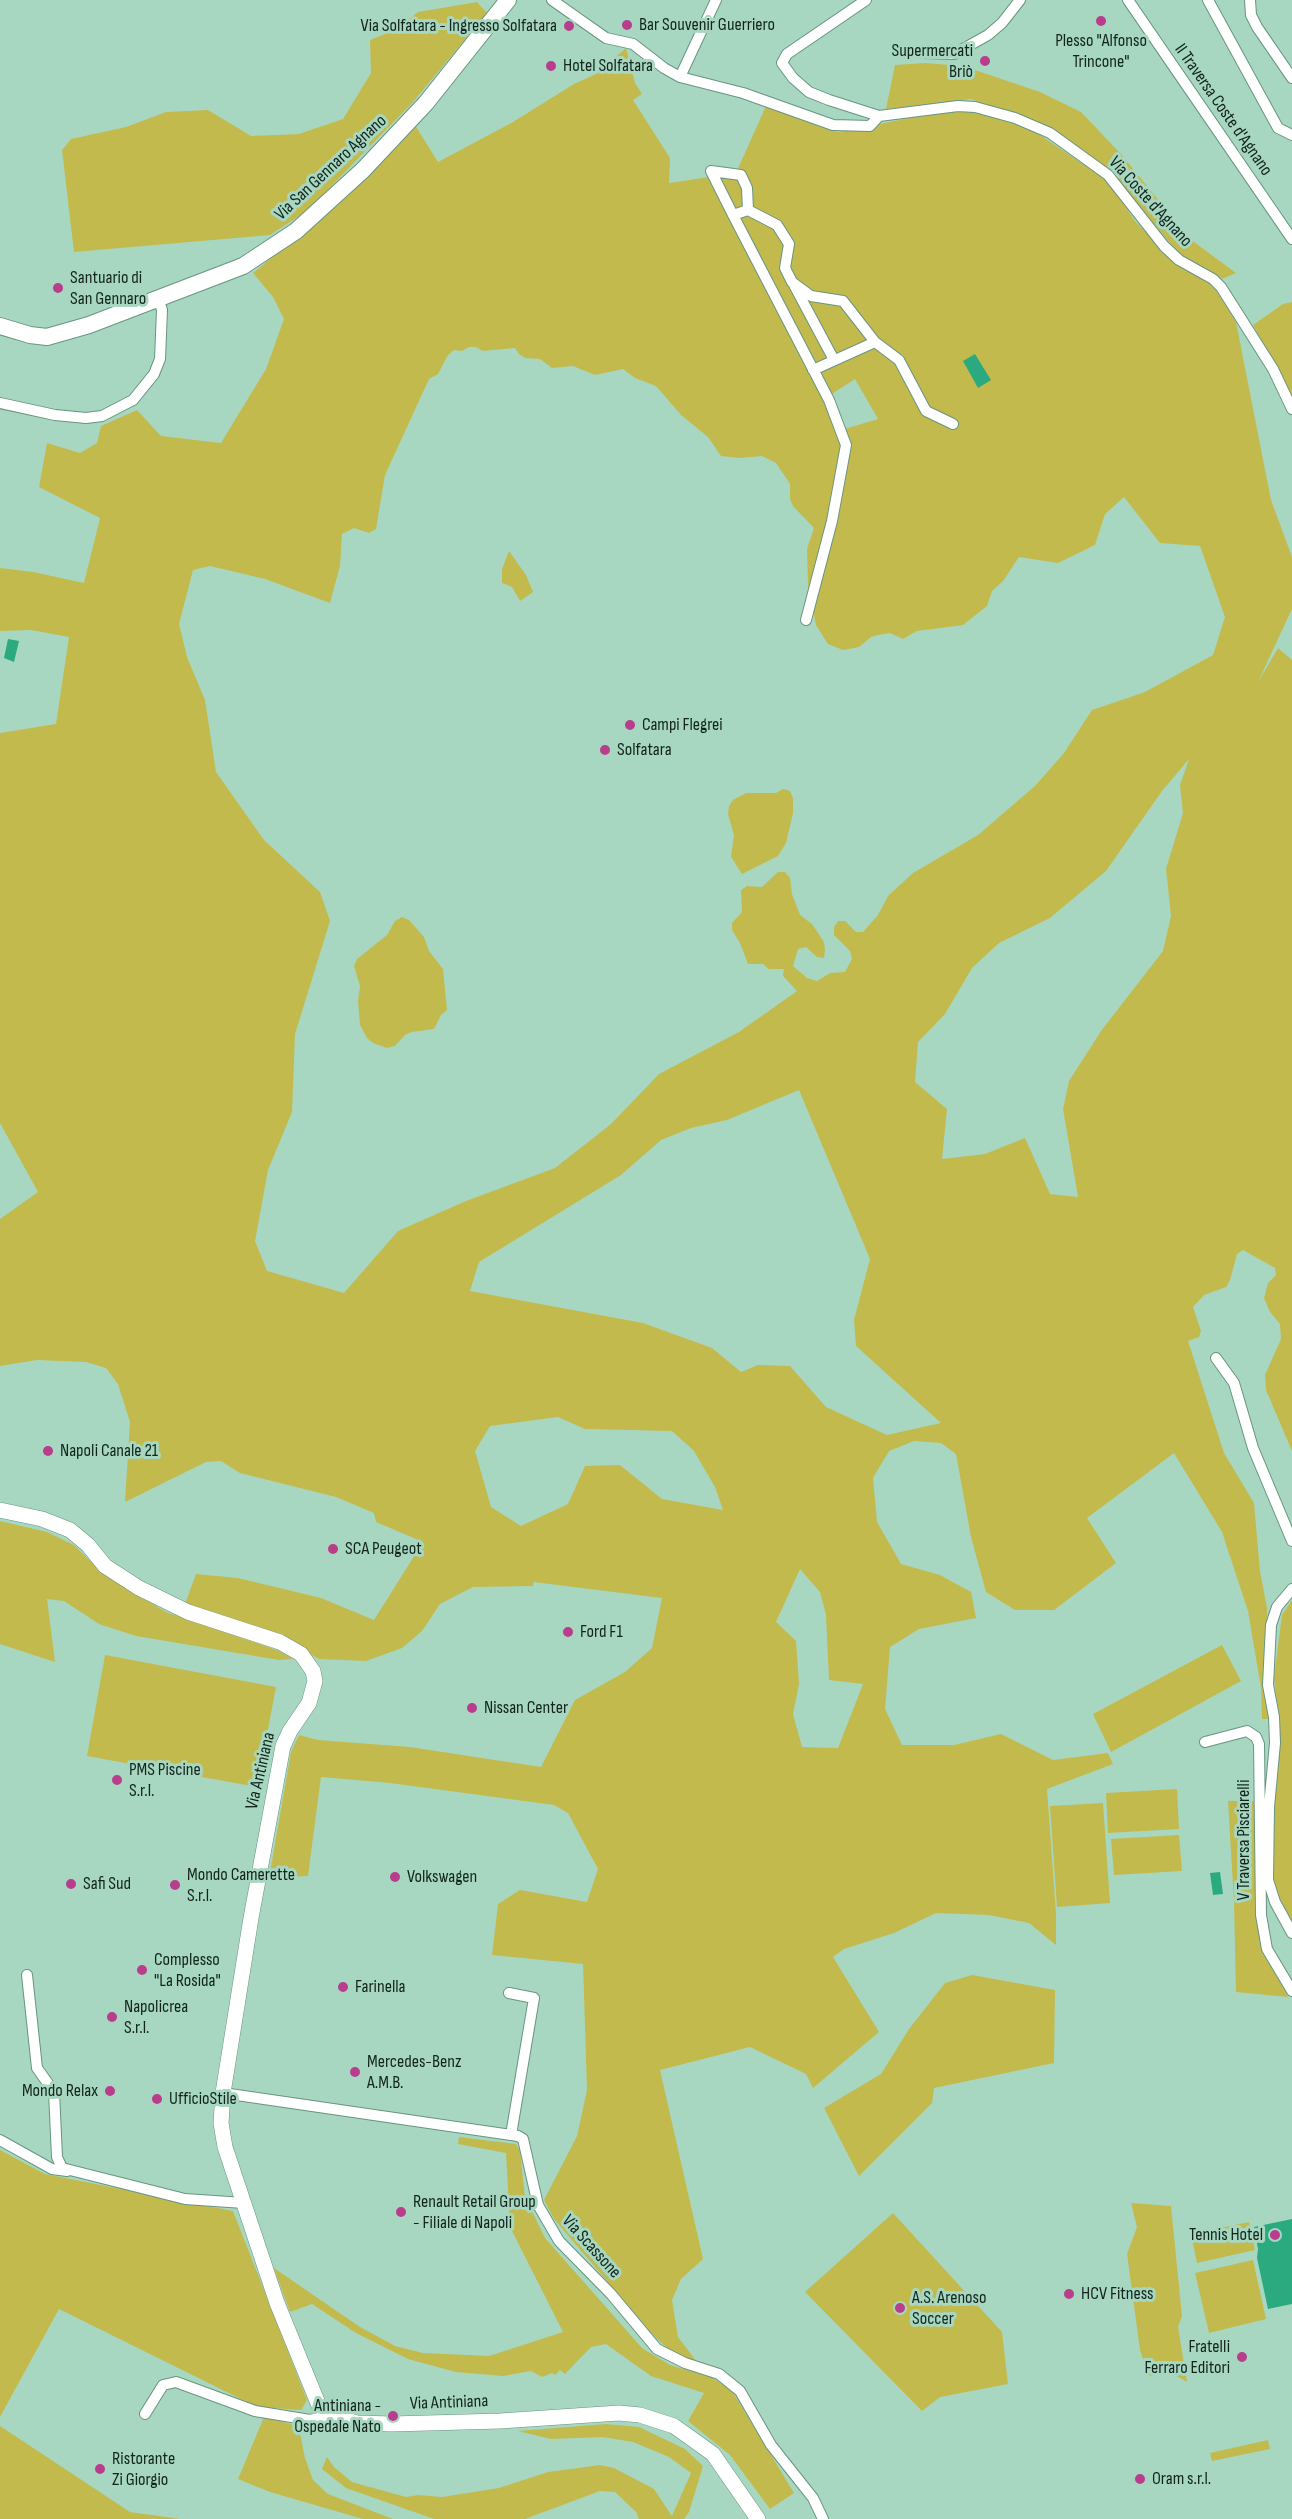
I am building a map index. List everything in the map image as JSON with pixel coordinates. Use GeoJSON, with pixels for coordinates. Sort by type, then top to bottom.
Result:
{"type":"FeatureCollection","features":[{"type":"Feature","properties":{"kind":"main road","name":"Via San Gennaro Agnano"},"geometry":{"type":"LineString","coordinates":[[0,326],[30,335],[47,337],[89,325],[243,266],[296,231],[363,170],[426,103],[508,0]]}},
{"type":"Feature","properties":{"kind":"street","name":"Via Coste d'Agnano"},"geometry":{"type":"LineString","coordinates":[[552,0],[606,38],[633,44],[664,69],[680,77],[743,93],[833,125],[870,126],[879,116],[958,106],[975,107],[1015,118],[1050,133],[1108,175],[1164,246],[1179,260],[1213,279],[1221,287],[1273,369],[1292,409]]}},
{"type":"Feature","properties":{"kind":"street"},"geometry":{"type":"LineString","coordinates":[[680,77],[716,0]]}},
{"type":"Feature","properties":{"kind":"street"},"geometry":{"type":"LineString","coordinates":[[866,0],[787,54],[782,63],[793,78],[809,92],[879,116]]}},
{"type":"Feature","properties":{"kind":"street"},"geometry":{"type":"LineString","coordinates":[[923,53],[954,54],[997,28],[1020,0]]}},
{"type":"Feature","properties":{"kind":"street","name":"II Traversa Coste d'Agnano"},"geometry":{"type":"LineString","coordinates":[[1128,0],[1292,238]]}},
{"type":"Feature","properties":{"kind":"street"},"geometry":{"type":"LineString","coordinates":[[1208,0],[1278,128],[1292,135]]}},
{"type":"Feature","properties":{"kind":"street"},"geometry":{"type":"LineString","coordinates":[[1250,0],[1251,15],[1257,27],[1292,78]]}},
{"type":"Feature","properties":{"kind":"street"},"geometry":{"type":"LineString","coordinates":[[748,210],[747,188],[741,175],[711,171],[829,400],[846,445],[832,521],[806,620]]}},
{"type":"Feature","properties":{"kind":"street"},"geometry":{"type":"LineString","coordinates":[[733,215],[748,210],[777,225],[789,244],[785,268],[834,360]]}},
{"type":"Feature","properties":{"kind":"street"},"geometry":{"type":"LineString","coordinates":[[792,282],[811,296],[843,301],[875,342],[899,360],[926,411],[953,424]]}},
{"type":"Feature","properties":{"kind":"street"},"geometry":{"type":"LineString","coordinates":[[0,402],[55,415],[86,418],[102,416],[133,400],[154,374],[160,359],[162,310],[158,298]]}},
{"type":"Feature","properties":{"kind":"street"},"geometry":{"type":"LineString","coordinates":[[813,370],[875,342]]}},
{"type":"Feature","properties":{"kind":"street"},"geometry":{"type":"LineString","coordinates":[[1216,1358],[1234,1383],[1253,1448],[1292,1541]]}},
{"type":"Feature","properties":{"kind":"street","name":"Via Antiniana"},"geometry":{"type":"LineString","coordinates":[[0,1510],[42,1519],[70,1530],[88,1545],[105,1566],[139,1588],[188,1612],[280,1642],[301,1654],[313,1671],[315,1681],[309,1702],[283,1746],[251,1918],[223,2093],[221,2123],[225,2147],[277,2303],[320,2409],[328,2416],[357,2423],[392,2424],[500,2421],[610,2413],[640,2415],[674,2426],[713,2454],[758,2519]]}},
{"type":"Feature","properties":{"kind":"street"},"geometry":{"type":"LineString","coordinates":[[1292,1589],[1277,1607],[1271,1625],[1268,1685],[1274,1717],[1275,1743],[1269,1807],[1270,1891],[1292,1933]]}},
{"type":"Feature","properties":{"kind":"street","name":"V Traversa Pisciarelli"},"geometry":{"type":"LineString","coordinates":[[1205,1742],[1246,1731],[1256,1737],[1259,1744],[1261,1915],[1268,1949],[1292,1991]]}},
{"type":"Feature","properties":{"kind":"street"},"geometry":{"type":"LineString","coordinates":[[27,1975],[37,2068],[54,2092],[57,2157],[62,2168],[69,2172]]}},
{"type":"Feature","properties":{"kind":"street"},"geometry":{"type":"LineString","coordinates":[[223,2093],[511,2135],[534,1998],[509,1993]]}},
{"type":"Feature","properties":{"kind":"street","name":"Via Scassone"},"geometry":{"type":"LineString","coordinates":[[511,2135],[523,2139],[526,2144],[538,2205],[559,2241],[611,2294],[657,2349],[685,2363],[719,2374],[740,2391],[771,2445],[813,2498],[823,2519]]}},
{"type":"Feature","properties":{"kind":"street"},"geometry":{"type":"LineString","coordinates":[[0,2140],[52,2169],[185,2199],[244,2203]]}},
{"type":"Feature","properties":{"kind":"street"},"geometry":{"type":"LineString","coordinates":[[146,2414],[163,2385],[176,2382],[255,2411],[310,2420],[328,2416]]}},
{"type":"Feature","properties":{"kind":"shaded area"},"geometry":{"type":"Polygon","coordinates":[[[477,2],[487,13],[413,102],[307,211],[270,235],[74,252],[62,150],[71,139],[126,127],[166,112],[208,110],[251,136],[299,134],[343,119],[371,73],[370,40],[397,29],[418,12],[477,2]]]}},
{"type":"Feature","properties":{"kind":"shaded area"},"geometry":{"type":"Polygon","coordinates":[[[626,48],[635,83],[642,94],[633,100],[670,158],[669,183],[736,173],[766,106],[838,132],[925,115],[963,111],[980,114],[1031,129],[1108,181],[1135,221],[1175,263],[1211,282],[1236,322],[1271,500],[1292,557],[1292,609],[1258,682],[1278,648],[1292,660],[1292,1451],[1266,1390],[1265,1375],[1281,1339],[1280,1324],[1270,1312],[1264,1298],[1268,1283],[1276,1275],[1275,1268],[1243,1250],[1237,1254],[1226,1287],[1204,1295],[1193,1307],[1201,1331],[1199,1337],[1188,1341],[1224,1453],[1254,1503],[1260,1571],[1267,1608],[1270,1719],[1262,1719],[1261,1688],[1248,1611],[1222,1532],[1174,1453],[1087,1518],[1116,1563],[1054,1610],[1015,1610],[986,1592],[971,1537],[956,1454],[941,1443],[914,1441],[889,1451],[873,1478],[877,1522],[901,1564],[940,1575],[971,1592],[976,1618],[919,1629],[890,1647],[885,1709],[902,1745],[954,1745],[1001,1734],[1053,1760],[1108,1753],[1113,1764],[1047,1789],[1056,1945],[1029,1923],[989,1915],[936,1913],[894,1933],[844,1949],[833,1957],[879,2032],[813,2088],[806,2074],[750,2047],[660,2070],[703,2259],[681,2279],[672,2300],[678,2337],[697,2362],[676,2356],[654,2336],[554,2219],[544,2200],[577,2136],[587,2090],[583,1964],[492,1955],[498,1904],[520,1890],[587,1902],[598,1869],[568,1813],[554,1805],[390,1783],[321,1777],[308,1876],[269,1878],[291,1752],[299,1735],[318,1740],[410,1747],[541,1767],[575,1700],[625,1672],[652,1648],[662,1598],[534,1582],[533,1586],[473,1587],[440,1604],[422,1631],[402,1648],[366,1661],[319,1659],[303,1650],[185,1604],[196,1574],[238,1578],[321,1598],[374,1620],[423,1542],[376,1522],[374,1513],[336,1497],[240,1473],[221,1461],[206,1462],[125,1502],[130,1422],[118,1384],[106,1368],[86,1362],[37,1360],[0,1366],[0,1219],[38,1192],[0,1123],[0,733],[56,724],[69,637],[31,630],[0,631],[0,568],[33,572],[84,583],[100,518],[39,487],[47,443],[80,453],[97,443],[101,426],[137,410],[161,436],[221,443],[266,369],[284,319],[273,297],[253,273],[332,208],[415,125],[438,162],[513,122],[574,84],[596,74],[626,48]],[[469,347],[462,351],[454,350],[448,355],[438,374],[429,379],[385,475],[376,529],[369,533],[354,528],[342,534],[340,566],[330,603],[265,579],[210,566],[193,570],[179,624],[187,657],[205,700],[216,772],[264,840],[320,892],[330,921],[295,1034],[292,1112],[268,1170],[255,1241],[267,1271],[344,1293],[398,1231],[466,1201],[555,1168],[611,1124],[659,1074],[739,1032],[797,991],[783,976],[784,969],[769,969],[763,964],[748,964],[732,930],[732,923],[742,912],[741,890],[747,886],[762,887],[778,872],[785,872],[790,878],[792,894],[800,915],[812,924],[824,942],[825,950],[824,958],[817,957],[806,947],[798,949],[793,966],[807,978],[817,981],[830,973],[845,972],[852,959],[850,951],[834,935],[834,927],[838,921],[845,921],[856,932],[863,932],[878,915],[888,896],[913,873],[978,835],[1035,786],[1064,753],[1092,710],[1145,692],[1213,655],[1225,617],[1200,546],[1160,543],[1124,497],[1105,514],[1095,545],[1058,563],[1019,557],[1003,581],[992,591],[987,606],[963,625],[917,631],[903,639],[890,633],[878,635],[871,637],[859,647],[843,650],[828,644],[816,625],[808,584],[807,549],[814,528],[793,506],[790,499],[790,484],[776,463],[762,456],[740,458],[721,456],[708,437],[681,415],[656,386],[635,378],[623,369],[595,375],[573,366],[552,368],[540,359],[525,358],[515,348],[483,351],[476,347],[469,347]],[[855,379],[824,399],[838,431],[878,419],[855,379]],[[1189,759],[1162,791],[1106,871],[1050,918],[999,943],[972,968],[945,1014],[918,1042],[915,1082],[947,1109],[942,1159],[985,1154],[1025,1138],[1050,1194],[1078,1197],[1063,1109],[1069,1081],[1101,1031],[1163,951],[1171,916],[1166,869],[1183,813],[1180,785],[1189,759]],[[799,1090],[727,1120],[691,1128],[661,1140],[621,1175],[479,1262],[470,1291],[643,1323],[712,1348],[741,1372],[758,1365],[790,1366],[826,1407],[887,1435],[941,1423],[856,1346],[854,1320],[870,1259],[799,1090]],[[558,1417],[490,1426],[475,1451],[491,1507],[521,1526],[568,1504],[585,1466],[620,1465],[662,1499],[723,1510],[715,1487],[694,1451],[672,1431],[585,1429],[558,1417]],[[800,1569],[776,1622],[796,1641],[799,1684],[793,1714],[802,1747],[838,1748],[863,1684],[829,1680],[826,1615],[820,1592],[800,1569]]]}},
{"type":"Feature","properties":{"kind":"shaded area"},"geometry":{"type":"Polygon","coordinates":[[[925,63],[963,66],[1040,92],[1081,112],[1121,154],[1190,239],[1236,273],[1222,279],[1180,255],[1111,172],[1047,126],[971,99],[886,109],[895,65],[925,63]]]}},
{"type":"Feature","properties":{"kind":"shaded area"},"geometry":{"type":"Polygon","coordinates":[[[1292,302],[1292,395],[1253,325],[1283,304],[1292,302]]]}},
{"type":"Feature","properties":{"kind":"shaded area"},"geometry":{"type":"Polygon","coordinates":[[[975,354],[991,380],[978,388],[963,361],[975,354]]]}},
{"type":"Feature","properties":{"kind":"shaded area"},"geometry":{"type":"Polygon","coordinates":[[[509,551],[526,575],[533,592],[520,601],[512,587],[502,583],[502,569],[509,551]]]}},
{"type":"Feature","properties":{"kind":"shaded area"},"geometry":{"type":"Polygon","coordinates":[[[8,639],[19,641],[14,662],[4,658],[8,639]]]}},
{"type":"Feature","properties":{"kind":"shaded area"},"geometry":{"type":"Polygon","coordinates":[[[783,789],[790,791],[793,798],[793,813],[786,843],[778,856],[742,874],[731,857],[734,835],[728,814],[729,806],[733,800],[746,793],[776,793],[783,789]]]}},
{"type":"Feature","properties":{"kind":"shaded area"},"geometry":{"type":"Polygon","coordinates":[[[402,917],[409,920],[424,937],[429,951],[443,969],[447,1010],[441,1015],[434,1029],[412,1032],[405,1035],[395,1046],[387,1048],[367,1038],[360,1025],[358,1001],[360,986],[354,966],[357,959],[387,935],[395,921],[402,917]]]}},
{"type":"Feature","properties":{"kind":"shaded area"},"geometry":{"type":"Polygon","coordinates":[[[0,1521],[47,1532],[74,1545],[104,1574],[166,1612],[277,1650],[293,1659],[279,1660],[136,1636],[99,1624],[64,1601],[47,1599],[55,1662],[0,1644],[0,1521]]]}},
{"type":"Feature","properties":{"kind":"shaded area"},"geometry":{"type":"Polygon","coordinates":[[[1292,1600],[1291,1928],[1272,1880],[1273,1802],[1280,1742],[1274,1677],[1282,1615],[1292,1600]]]}},
{"type":"Feature","properties":{"kind":"shaded area"},"geometry":{"type":"Polygon","coordinates":[[[1222,1645],[1241,1681],[1111,1752],[1093,1714],[1222,1645]]]}},
{"type":"Feature","properties":{"kind":"shaded area"},"geometry":{"type":"Polygon","coordinates":[[[105,1655],[276,1687],[257,1787],[87,1756],[105,1655]]]}},
{"type":"Feature","properties":{"kind":"shaded area"},"geometry":{"type":"Polygon","coordinates":[[[1177,1789],[1179,1829],[1108,1833],[1106,1793],[1177,1789]]]}},
{"type":"Feature","properties":{"kind":"shaded area"},"geometry":{"type":"Polygon","coordinates":[[[1228,1801],[1256,1801],[1258,1923],[1288,1997],[1236,1992],[1228,1801]]]}},
{"type":"Feature","properties":{"kind":"shaded area"},"geometry":{"type":"Polygon","coordinates":[[[1103,1803],[1110,1903],[1057,1907],[1050,1806],[1103,1803]]]}},
{"type":"Feature","properties":{"kind":"shaded area"},"geometry":{"type":"Polygon","coordinates":[[[1179,1835],[1182,1871],[1114,1875],[1111,1839],[1179,1835]]]}},
{"type":"Feature","properties":{"kind":"shaded area"},"geometry":{"type":"Polygon","coordinates":[[[1220,1872],[1223,1894],[1213,1895],[1210,1873],[1220,1872]]]}},
{"type":"Feature","properties":{"kind":"shaded area"},"geometry":{"type":"Polygon","coordinates":[[[972,1975],[1055,1990],[1054,2063],[934,2088],[932,2103],[859,2176],[824,2108],[881,2074],[909,2029],[945,1983],[972,1975]]]}},
{"type":"Feature","properties":{"kind":"shaded area"},"geometry":{"type":"Polygon","coordinates":[[[459,2137],[516,2144],[520,2151],[525,2197],[545,2238],[642,2348],[670,2365],[713,2378],[733,2392],[794,2493],[770,2509],[730,2455],[688,2421],[704,2393],[651,2376],[606,2344],[591,2347],[565,2374],[560,2370],[555,2375],[552,2373],[542,2377],[531,2371],[503,2376],[456,2372],[408,2359],[356,2333],[312,2304],[290,2312],[274,2268],[360,2327],[395,2346],[423,2353],[489,2356],[563,2332],[510,2227],[506,2153],[458,2144],[459,2137]]]}},
{"type":"Feature","properties":{"kind":"shaded area"},"geometry":{"type":"Polygon","coordinates":[[[0,2150],[45,2174],[233,2211],[307,2400],[301,2410],[257,2407],[59,2309],[0,2417],[0,2150]]]}},
{"type":"Feature","properties":{"kind":"shaded area"},"geometry":{"type":"Polygon","coordinates":[[[1131,2203],[1171,2206],[1182,2316],[1178,2327],[1187,2382],[1168,2371],[1149,2376],[1140,2350],[1127,2254],[1137,2227],[1131,2203]]]}},
{"type":"Feature","properties":{"kind":"shaded area","name":"A.S. Arenoso Soccer"},"geometry":{"type":"Polygon","coordinates":[[[893,2213],[1002,2332],[1008,2384],[940,2397],[922,2411],[805,2292],[893,2213]]]}},
{"type":"Feature","properties":{"kind":"shaded area"},"geometry":{"type":"Polygon","coordinates":[[[1292,2219],[1292,2304],[1268,2309],[1257,2258],[1258,2249],[1254,2227],[1292,2219]]]}},
{"type":"Feature","properties":{"kind":"shaded area"},"geometry":{"type":"Polygon","coordinates":[[[1249,2222],[1255,2250],[1197,2263],[1191,2234],[1249,2222]]]}},
{"type":"Feature","properties":{"kind":"shaded area"},"geometry":{"type":"Polygon","coordinates":[[[1253,2260],[1266,2319],[1209,2333],[1195,2273],[1253,2260]]]}},
{"type":"Feature","properties":{"kind":"shaded area"},"geometry":{"type":"Polygon","coordinates":[[[264,2417],[291,2424],[300,2433],[305,2458],[313,2480],[328,2494],[393,2519],[363,2519],[270,2492],[238,2479],[264,2417]]]}},
{"type":"Feature","properties":{"kind":"shaded area"},"geometry":{"type":"Polygon","coordinates":[[[606,2424],[639,2427],[685,2449],[703,2466],[689,2512],[684,2519],[639,2519],[636,2512],[615,2492],[600,2491],[525,2519],[434,2519],[346,2488],[322,2469],[327,2457],[334,2467],[352,2482],[406,2497],[418,2495],[442,2497],[499,2488],[548,2472],[600,2465],[614,2468],[654,2489],[672,2516],[691,2473],[669,2457],[633,2442],[603,2437],[551,2439],[518,2431],[606,2424]]]}},
{"type":"Feature","properties":{"kind":"shaded area"},"geometry":{"type":"Polygon","coordinates":[[[0,2426],[130,2512],[181,2519],[0,2519],[0,2426]]]}},
{"type":"Feature","properties":{"kind":"shaded area"},"geometry":{"type":"Polygon","coordinates":[[[1268,2440],[1270,2449],[1212,2461],[1210,2453],[1268,2440]]]}},
{"type":"Feature","properties":{"kind":"place","name":"Plesso \"Alfonso Trincone\""},"geometry":{"type":"Point","coordinates":[1101,21]}},
{"type":"Feature","properties":{"kind":"place","name":"Bar Souvenir Guerriero"},"geometry":{"type":"Point","coordinates":[627,25]}},
{"type":"Feature","properties":{"kind":"place","name":"Via Solfatara - Ingresso Solfatara"},"geometry":{"type":"Point","coordinates":[569,26]}},
{"type":"Feature","properties":{"kind":"place","name":"Supermercati Briò"},"geometry":{"type":"Point","coordinates":[985,61]}},
{"type":"Feature","properties":{"kind":"place","name":"Hotel Solfatara"},"geometry":{"type":"Point","coordinates":[551,66]}},
{"type":"Feature","properties":{"kind":"place","name":"Santuario di San Gennaro"},"geometry":{"type":"Point","coordinates":[58,288]}},
{"type":"Feature","properties":{"kind":"place","name":"Campi Flegrei"},"geometry":{"type":"Point","coordinates":[630,725]}},
{"type":"Feature","properties":{"kind":"place","name":"Solfatara"},"geometry":{"type":"Point","coordinates":[605,750]}},
{"type":"Feature","properties":{"kind":"place","name":"Napoli Canale 21"},"geometry":{"type":"Point","coordinates":[48,1451]}},
{"type":"Feature","properties":{"kind":"place","name":"SCA Peugeot"},"geometry":{"type":"Point","coordinates":[333,1549]}},
{"type":"Feature","properties":{"kind":"place","name":"Ford F1"},"geometry":{"type":"Point","coordinates":[568,1632]}},
{"type":"Feature","properties":{"kind":"place","name":"Nissan Center"},"geometry":{"type":"Point","coordinates":[472,1708]}},
{"type":"Feature","properties":{"kind":"place","name":"PMS Piscine S.r.l."},"geometry":{"type":"Point","coordinates":[117,1780]}},
{"type":"Feature","properties":{"kind":"place","name":"Volkswagen"},"geometry":{"type":"Point","coordinates":[395,1877]}},
{"type":"Feature","properties":{"kind":"place","name":"Safi Sud"},"geometry":{"type":"Point","coordinates":[71,1884]}},
{"type":"Feature","properties":{"kind":"place","name":"Mondo Camerette S.r.l."},"geometry":{"type":"Point","coordinates":[175,1885]}},
{"type":"Feature","properties":{"kind":"place","name":"Complesso \"La Rosida\""},"geometry":{"type":"Point","coordinates":[142,1970]}},
{"type":"Feature","properties":{"kind":"place","name":"Farinella"},"geometry":{"type":"Point","coordinates":[343,1987]}},
{"type":"Feature","properties":{"kind":"place","name":"Napolicrea S.r.l."},"geometry":{"type":"Point","coordinates":[112,2017]}},
{"type":"Feature","properties":{"kind":"place","name":"Mercedes-Benz A.M.B."},"geometry":{"type":"Point","coordinates":[355,2072]}},
{"type":"Feature","properties":{"kind":"place","name":"Mondo Relax"},"geometry":{"type":"Point","coordinates":[110,2091]}},
{"type":"Feature","properties":{"kind":"place","name":"UfficioStile"},"geometry":{"type":"Point","coordinates":[157,2099]}},
{"type":"Feature","properties":{"kind":"place","name":"Renault Retail Group - Filiale di Napoli"},"geometry":{"type":"Point","coordinates":[401,2212]}},
{"type":"Feature","properties":{"kind":"place","name":"Tennis Hotel"},"geometry":{"type":"Point","coordinates":[1275,2235]}},
{"type":"Feature","properties":{"kind":"place","name":"HCV Fitness"},"geometry":{"type":"Point","coordinates":[1069,2294]}},
{"type":"Feature","properties":{"kind":"place","name":"A.S. Arenoso Soccer"},"geometry":{"type":"Point","coordinates":[900,2308]}},
{"type":"Feature","properties":{"kind":"place","name":"Fratelli Ferraro Editori"},"geometry":{"type":"Point","coordinates":[1242,2357]}},
{"type":"Feature","properties":{"kind":"place","name":"Antiniana - Ospedale Nato"},"geometry":{"type":"Point","coordinates":[393,2416]}},
{"type":"Feature","properties":{"kind":"place","name":"Ristorante Zi Giorgio"},"geometry":{"type":"Point","coordinates":[100,2469]}},
{"type":"Feature","properties":{"kind":"place","name":"Oram s.r.l."},"geometry":{"type":"Point","coordinates":[1140,2479]}}]}
